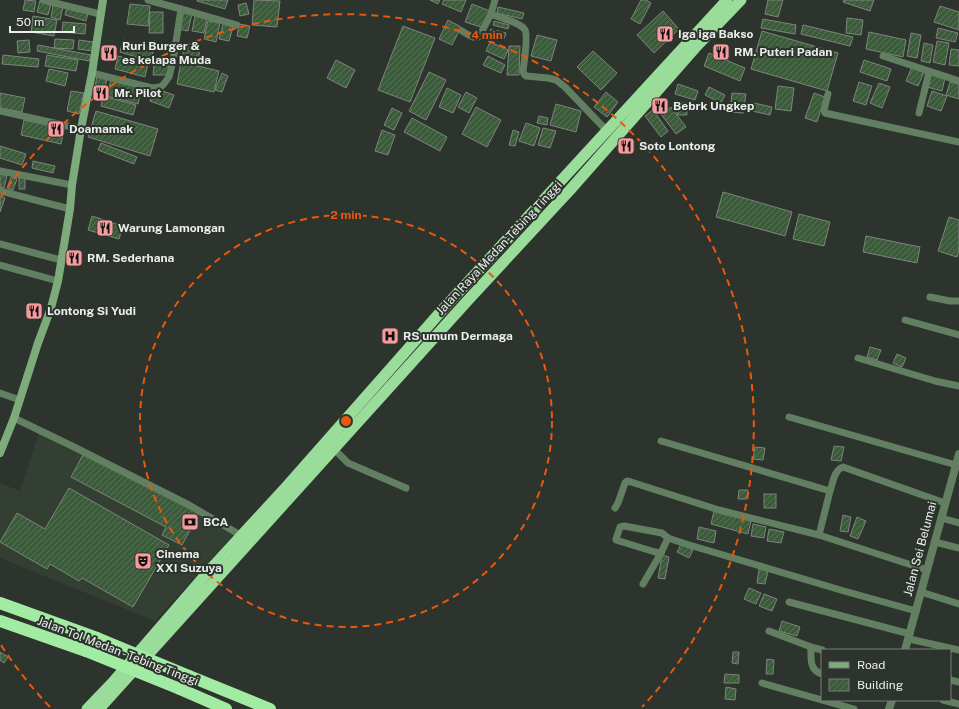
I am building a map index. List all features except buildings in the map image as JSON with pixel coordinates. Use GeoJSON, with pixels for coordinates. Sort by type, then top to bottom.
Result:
{"type":"FeatureCollection","features":[{"type":"Feature","properties":{"kind":"highway","name":"Jalan Raya Medan-Tebing Tinggi"},"geometry":{"type":"LineString","coordinates":[[87,709],[444,308],[727,0]]}},
{"type":"Feature","properties":{"kind":"highway","name":"Jalan Raya Medan-Tebing Tinggi"},"geometry":{"type":"LineString","coordinates":[[99,709],[263,525],[570,190],[695,48],[741,0]]}},
{"type":"Feature","properties":{"kind":"highway","name":"Jalan Tol Medan - Tebing Tinggi"},"geometry":{"type":"LineString","coordinates":[[0,603],[97,638],[270,709]]}},
{"type":"Feature","properties":{"kind":"highway","name":"Jalan Tol Medan - Tebing Tinggi"},"geometry":{"type":"LineString","coordinates":[[0,621],[86,651],[226,709]]}},
{"type":"Feature","properties":{"kind":"main road"},"geometry":{"type":"LineString","coordinates":[[0,453],[14,418],[51,308],[58,281],[81,128],[92,73],[103,0]]}},
{"type":"Feature","properties":{"kind":"street"},"geometry":{"type":"LineString","coordinates":[[43,0],[100,14]]}},
{"type":"Feature","properties":{"kind":"street"},"geometry":{"type":"LineString","coordinates":[[148,0],[237,25]]}},
{"type":"Feature","properties":{"kind":"street"},"geometry":{"type":"LineString","coordinates":[[462,31],[475,38],[479,37],[491,14],[495,0]]}},
{"type":"Feature","properties":{"kind":"street"},"geometry":{"type":"LineString","coordinates":[[92,73],[152,88],[160,87],[169,78],[181,9]]}},
{"type":"Feature","properties":{"kind":"street"},"geometry":{"type":"LineString","coordinates":[[491,14],[520,26],[525,30],[526,39],[524,74],[526,76],[556,80],[564,86],[607,131]]}},
{"type":"Feature","properties":{"kind":"street"},"geometry":{"type":"LineString","coordinates":[[883,56],[959,81]]}},
{"type":"Feature","properties":{"kind":"street"},"geometry":{"type":"LineString","coordinates":[[919,113],[929,72]]}},
{"type":"Feature","properties":{"kind":"street"},"geometry":{"type":"LineString","coordinates":[[828,94],[824,110],[825,113],[959,142]]}},
{"type":"Feature","properties":{"kind":"street"},"geometry":{"type":"LineString","coordinates":[[0,111],[81,128]]}},
{"type":"Feature","properties":{"kind":"street"},"geometry":{"type":"LineString","coordinates":[[0,171],[72,185]]}},
{"type":"Feature","properties":{"kind":"street"},"geometry":{"type":"LineString","coordinates":[[0,191],[70,209]]}},
{"type":"Feature","properties":{"kind":"street"},"geometry":{"type":"LineString","coordinates":[[0,244],[61,260]]}},
{"type":"Feature","properties":{"kind":"street"},"geometry":{"type":"LineString","coordinates":[[0,265],[58,281]]}},
{"type":"Feature","properties":{"kind":"street"},"geometry":{"type":"LineString","coordinates":[[930,296],[950,301],[959,301]]}},
{"type":"Feature","properties":{"kind":"street"},"geometry":{"type":"LineString","coordinates":[[905,320],[959,335]]}},
{"type":"Feature","properties":{"kind":"street"},"geometry":{"type":"LineString","coordinates":[[858,358],[935,381],[959,386]]}},
{"type":"Feature","properties":{"kind":"street"},"geometry":{"type":"LineString","coordinates":[[0,393],[20,400]]}},
{"type":"Feature","properties":{"kind":"street"},"geometry":{"type":"LineString","coordinates":[[789,417],[956,465]]}},
{"type":"Feature","properties":{"kind":"street"},"geometry":{"type":"LineString","coordinates":[[14,418],[189,505],[242,536]]}},
{"type":"Feature","properties":{"kind":"street"},"geometry":{"type":"LineString","coordinates":[[661,441],[830,491]]}},
{"type":"Feature","properties":{"kind":"street"},"geometry":{"type":"LineString","coordinates":[[334,449],[348,463],[406,488]]}},
{"type":"Feature","properties":{"kind":"street","name":"Jalan Sei Belumai"},"geometry":{"type":"LineString","coordinates":[[905,649],[959,454]]}},
{"type":"Feature","properties":{"kind":"street"},"geometry":{"type":"LineString","coordinates":[[819,535],[836,472],[843,466],[945,503]]}},
{"type":"Feature","properties":{"kind":"street"},"geometry":{"type":"LineString","coordinates":[[615,508],[625,483],[631,482],[719,510],[819,535],[927,570]]}},
{"type":"Feature","properties":{"kind":"street"},"geometry":{"type":"LineString","coordinates":[[941,518],[959,523]]}},
{"type":"Feature","properties":{"kind":"street"},"geometry":{"type":"LineString","coordinates":[[661,553],[616,540],[620,527],[624,526],[662,533],[668,538],[686,544],[836,589],[916,611]]}},
{"type":"Feature","properties":{"kind":"street"},"geometry":{"type":"LineString","coordinates":[[643,584],[668,538]]}},
{"type":"Feature","properties":{"kind":"street"},"geometry":{"type":"LineString","coordinates":[[935,542],[959,548]]}},
{"type":"Feature","properties":{"kind":"street"},"geometry":{"type":"LineString","coordinates":[[921,592],[959,604]]}},
{"type":"Feature","properties":{"kind":"street"},"geometry":{"type":"LineString","coordinates":[[789,602],[959,650]]}},
{"type":"Feature","properties":{"kind":"street"},"geometry":{"type":"LineString","coordinates":[[769,631],[821,650]]}},
{"type":"Feature","properties":{"kind":"street"},"geometry":{"type":"LineString","coordinates":[[811,647],[812,665],[816,671],[821,674]]}},
{"type":"Feature","properties":{"kind":"street"},"geometry":{"type":"LineString","coordinates":[[762,683],[821,700]]}},
{"type":"Feature","properties":{"kind":"street"},"geometry":{"type":"LineString","coordinates":[[826,701],[854,709]]}},
{"type":"Feature","properties":{"kind":"street"},"geometry":{"type":"LineString","coordinates":[[947,701],[959,704]]}},
{"type":"Feature","properties":{"kind":"shaded area"},"geometry":{"type":"Polygon","coordinates":[[[39,433],[234,534],[155,621],[0,558],[0,483],[20,491],[39,433]]]}},
{"type":"Feature","properties":{"kind":"place","name":"Iga iga Bakso"},"geometry":{"type":"Point","coordinates":[665,34]}},
{"type":"Feature","properties":{"kind":"place","name":"RM. Puteri Padan"},"geometry":{"type":"Point","coordinates":[721,52]}},
{"type":"Feature","properties":{"kind":"place","name":"Ruri Burger & es kelapa Muda"},"geometry":{"type":"Point","coordinates":[109,53]}},
{"type":"Feature","properties":{"kind":"place","name":"Mr. Pilot"},"geometry":{"type":"Point","coordinates":[101,93]}},
{"type":"Feature","properties":{"kind":"place","name":"Bebrk Ungkep"},"geometry":{"type":"Point","coordinates":[660,106]}},
{"type":"Feature","properties":{"kind":"place","name":"Doamamak"},"geometry":{"type":"Point","coordinates":[56,129]}},
{"type":"Feature","properties":{"kind":"place","name":"Soto Lontong"},"geometry":{"type":"Point","coordinates":[626,146]}},
{"type":"Feature","properties":{"kind":"place","name":"Warung Lamongan"},"geometry":{"type":"Point","coordinates":[105,228]}},
{"type":"Feature","properties":{"kind":"place","name":"RM. Sederhana"},"geometry":{"type":"Point","coordinates":[74,258]}},
{"type":"Feature","properties":{"kind":"place","name":"Lontong Si Yudi"},"geometry":{"type":"Point","coordinates":[34,311]}},
{"type":"Feature","properties":{"kind":"place","name":"RS umum Dermaga"},"geometry":{"type":"Point","coordinates":[390,336]}},
{"type":"Feature","properties":{"kind":"place","name":"BCA"},"geometry":{"type":"Point","coordinates":[190,522]}},
{"type":"Feature","properties":{"kind":"place","name":"Cinema XXI Suzuya"},"geometry":{"type":"Point","coordinates":[143,561]}}]}
